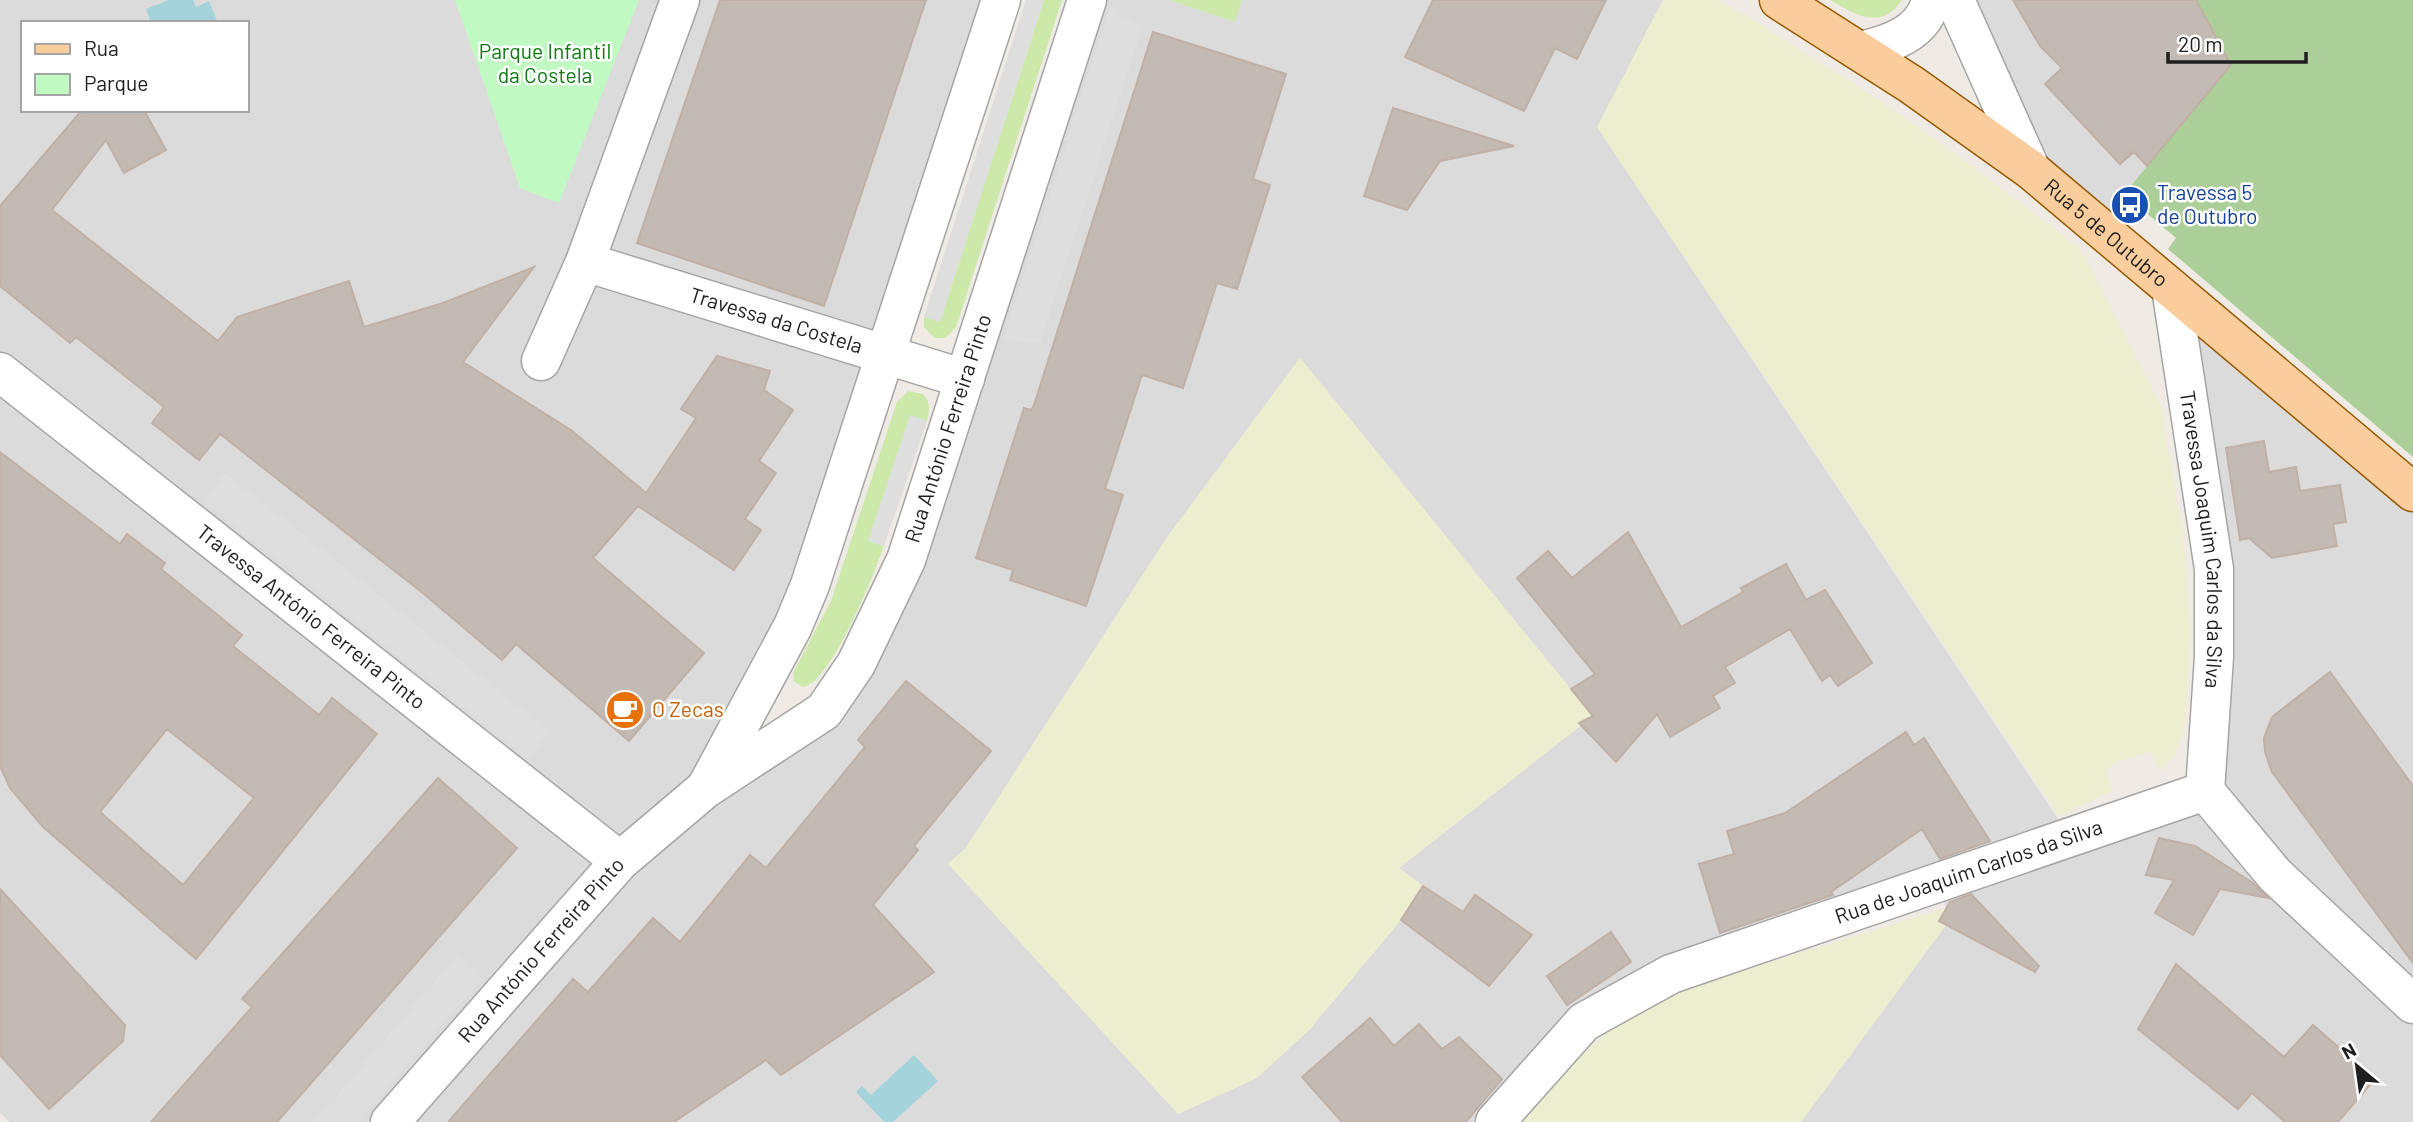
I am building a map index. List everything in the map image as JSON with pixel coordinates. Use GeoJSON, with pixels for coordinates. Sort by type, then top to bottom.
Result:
{"type":"FeatureCollection","features":[{"type":"Feature","properties":{"kind":"main road","name":"Rua 5 de Outubro"},"geometry":{"type":"LineString","coordinates":[[1779,0],[1861,51],[2031,170],[2413,492]]}},
{"type":"Feature","properties":{"kind":"street"},"geometry":{"type":"LineString","coordinates":[[541,361],[585,261],[680,0]]}},
{"type":"Feature","properties":{"kind":"street","name":"Rua António Ferreira Pinto"},"geometry":{"type":"LineString","coordinates":[[705,789],[793,626],[810,585],[1001,0]]}},
{"type":"Feature","properties":{"kind":"street","name":"Rua António Ferreira Pinto"},"geometry":{"type":"LineString","coordinates":[[390,1122],[620,861],[705,789],[824,711],[856,664],[906,560],[1087,0]]}},
{"type":"Feature","properties":{"kind":"street"},"geometry":{"type":"LineString","coordinates":[[1861,51],[1885,45],[1916,28],[1931,0]]}},
{"type":"Feature","properties":{"kind":"street"},"geometry":{"type":"LineString","coordinates":[[1955,0],[2031,170]]}},
{"type":"Feature","properties":{"kind":"street","name":"Travessa da Costela"},"geometry":{"type":"LineString","coordinates":[[585,261],[965,379]]}},
{"type":"Feature","properties":{"kind":"street","name":"Travessa Joaquim Carlos da Silva"},"geometry":{"type":"LineString","coordinates":[[2171,288],[2214,569],[2214,645],[2205,791]]}},
{"type":"Feature","properties":{"kind":"street","name":"Travessa António Ferreira Pinto"},"geometry":{"type":"LineString","coordinates":[[0,372],[620,861]]}},
{"type":"Feature","properties":{"kind":"street"},"geometry":{"type":"LineString","coordinates":[[2205,791],[2275,875],[2413,1004]]}},
{"type":"Feature","properties":{"kind":"street","name":"Rua de Joaquim Carlos da Silva"},"geometry":{"type":"LineString","coordinates":[[1495,1122],[1584,1022],[1671,974],[2205,791]]}},
{"type":"Feature","properties":{"kind":"shaded area"},"geometry":{"type":"Polygon","coordinates":[[[0,0],[994,0],[805,581],[700,784],[382,1122],[10,1122],[0,1113],[0,0]]]}},
{"type":"Feature","properties":{"kind":"shaded area"},"geometry":{"type":"Polygon","coordinates":[[[1026,0],[1044,0],[940,322],[924,317],[1026,0]]]}},
{"type":"Feature","properties":{"kind":"shaded area"},"geometry":{"type":"Polygon","coordinates":[[[1092,0],[1169,0],[1235,22],[1242,0],[1663,0],[1598,128],[2067,832],[1669,968],[1488,1122],[396,1122],[625,865],[829,716],[1092,0]],[[1300,358],[1168,536],[965,849],[949,863],[1178,1114],[1257,1078],[1311,1028],[1401,920],[1423,886],[1399,868],[1593,716],[1300,358]]]}},
{"type":"Feature","properties":{"kind":"shaded area"},"geometry":{"type":"Polygon","coordinates":[[[1962,0],[2196,0],[2231,65],[2101,221],[2035,167],[1962,0]]]}},
{"type":"Feature","properties":{"kind":"shaded area"},"geometry":{"type":"Polygon","coordinates":[[[1110,7],[1142,28],[1040,343],[1003,340],[1110,7]]]}},
{"type":"Feature","properties":{"kind":"shaded area"},"geometry":{"type":"Polygon","coordinates":[[[2180,302],[2413,501],[2413,999],[2214,789],[2180,302]]]}},
{"type":"Feature","properties":{"kind":"shaded area"},"geometry":{"type":"Polygon","coordinates":[[[910,415],[927,421],[884,546],[868,541],[910,415]]]}},
{"type":"Feature","properties":{"kind":"shaded area"},"geometry":{"type":"Polygon","coordinates":[[[225,473],[550,731],[528,759],[203,501],[225,473]]]}},
{"type":"Feature","properties":{"kind":"shaded area"},"geometry":{"type":"Polygon","coordinates":[[[2205,798],[2413,1013],[2413,1122],[1801,1122],[1946,925],[1939,920],[1946,908],[1939,887],[2205,798]]]}},
{"type":"Feature","properties":{"kind":"shaded area"},"geometry":{"type":"Polygon","coordinates":[[[457,955],[483,978],[358,1122],[314,1122],[457,955]]]}},
{"type":"Feature","properties":{"kind":"green space","name":"Parque Infantil da Costela"},"geometry":{"type":"Polygon","coordinates":[[[455,0],[639,0],[559,203],[520,188],[455,0]]]}},
{"type":"Feature","properties":{"kind":"green space"},"geometry":{"type":"Polygon","coordinates":[[[1044,0],[1062,0],[956,327],[945,338],[935,338],[924,327],[924,317],[940,321],[1044,0]]]}},
{"type":"Feature","properties":{"kind":"green space"},"geometry":{"type":"Polygon","coordinates":[[[1169,0],[1242,0],[1235,22],[1169,0]]]}},
{"type":"Feature","properties":{"kind":"green space"},"geometry":{"type":"Polygon","coordinates":[[[1663,0],[1718,0],[1747,16],[1888,106],[1950,150],[2076,245],[2085,257],[2161,406],[2184,545],[2190,630],[2186,721],[2176,753],[2160,771],[2151,751],[2117,762],[2106,771],[2112,791],[2059,816],[1597,127],[1663,0]]]}},
{"type":"Feature","properties":{"kind":"green space"},"geometry":{"type":"Polygon","coordinates":[[[1830,0],[1902,0],[1894,10],[1877,18],[1858,15],[1830,0]]]}},
{"type":"Feature","properties":{"kind":"green space"},"geometry":{"type":"Polygon","coordinates":[[[2196,0],[2413,0],[2413,457],[2168,249],[2176,238],[2124,194],[2231,65],[2196,0]]]}},
{"type":"Feature","properties":{"kind":"green space"},"geometry":{"type":"Polygon","coordinates":[[[1300,358],[1593,716],[1399,868],[1423,886],[1401,920],[1311,1028],[1257,1078],[1178,1114],[948,864],[965,849],[1168,536],[1300,358]]]}},
{"type":"Feature","properties":{"kind":"green space"},"geometry":{"type":"Polygon","coordinates":[[[908,391],[926,397],[929,413],[927,421],[910,416],[869,541],[884,546],[838,649],[826,668],[813,681],[802,687],[794,681],[793,673],[831,601],[897,402],[908,391]]]}},
{"type":"Feature","properties":{"kind":"green space"},"geometry":{"type":"Polygon","coordinates":[[[1946,908],[1939,920],[1946,925],[1801,1122],[1521,1122],[1560,1075],[1627,1016],[1700,984],[1946,908]]]}},
{"type":"Feature","properties":{"kind":"water"},"geometry":{"type":"Polygon","coordinates":[[[169,0],[193,0],[196,7],[209,1],[217,21],[150,21],[146,9],[169,0]]]}},
{"type":"Feature","properties":{"kind":"water"},"geometry":{"type":"Polygon","coordinates":[[[914,1055],[938,1081],[893,1122],[884,1122],[856,1092],[862,1086],[871,1095],[914,1055]]]}},
{"type":"Feature","properties":{"kind":"building"},"geometry":{"type":"Polygon","coordinates":[[[720,0],[926,0],[824,306],[637,243],[720,0]]]}},
{"type":"Feature","properties":{"kind":"building"},"geometry":{"type":"Polygon","coordinates":[[[1433,0],[1606,0],[1577,59],[1555,48],[1524,111],[1405,57],[1433,0]]]}},
{"type":"Feature","properties":{"kind":"building"},"geometry":{"type":"Polygon","coordinates":[[[2013,0],[2196,0],[2231,65],[2147,166],[2134,152],[2120,164],[2045,84],[2062,68],[2040,46],[2013,0]]]}},
{"type":"Feature","properties":{"kind":"building"},"geometry":{"type":"Polygon","coordinates":[[[1153,32],[1286,74],[1253,179],[1270,185],[1237,289],[1217,283],[1183,388],[1142,375],[1105,489],[1123,495],[1086,606],[1010,580],[1013,570],[976,558],[1024,408],[1031,410],[1034,405],[1153,32]]]}},
{"type":"Feature","properties":{"kind":"building"},"geometry":{"type":"Polygon","coordinates":[[[1393,108],[1514,146],[1440,161],[1407,210],[1364,196],[1393,108]]]}},
{"type":"Feature","properties":{"kind":"building"},"geometry":{"type":"Polygon","coordinates":[[[80,112],[145,112],[166,150],[124,173],[106,140],[52,210],[218,341],[237,317],[349,281],[364,327],[443,303],[534,267],[463,362],[571,430],[646,493],[696,418],[681,409],[717,356],[770,371],[764,390],[793,410],[759,461],[776,473],[745,519],[761,530],[734,570],[638,506],[593,558],[704,653],[629,741],[516,644],[502,660],[424,594],[220,434],[199,460],[152,423],[164,407],[76,337],[70,343],[0,286],[0,206],[80,112]]]}},
{"type":"Feature","properties":{"kind":"building"},"geometry":{"type":"Polygon","coordinates":[[[2264,441],[2269,472],[2296,467],[2300,491],[2340,485],[2346,522],[2333,524],[2337,546],[2272,558],[2249,538],[2240,540],[2226,448],[2264,441]]]}},
{"type":"Feature","properties":{"kind":"building"},"geometry":{"type":"Polygon","coordinates":[[[0,452],[120,544],[127,534],[165,563],[161,569],[242,635],[233,646],[319,715],[332,698],[377,734],[196,959],[43,827],[10,788],[0,766],[0,452]],[[167,729],[100,812],[183,885],[254,798],[167,729]]]}},
{"type":"Feature","properties":{"kind":"building"},"geometry":{"type":"Polygon","coordinates":[[[1628,532],[1681,627],[1743,592],[1741,588],[1786,564],[1806,600],[1825,590],[1872,663],[1838,686],[1830,675],[1822,681],[1790,629],[1725,667],[1735,683],[1713,696],[1720,708],[1670,737],[1657,714],[1616,762],[1579,723],[1593,716],[1571,689],[1595,674],[1517,578],[1548,551],[1572,578],[1628,532]]]}},
{"type":"Feature","properties":{"kind":"building"},"geometry":{"type":"Polygon","coordinates":[[[2330,672],[2413,786],[2413,963],[2272,772],[2265,752],[2264,738],[2272,717],[2330,672]]]}},
{"type":"Feature","properties":{"kind":"building"},"geometry":{"type":"Polygon","coordinates":[[[906,681],[991,751],[914,846],[918,850],[873,905],[934,972],[781,1075],[766,1060],[674,1122],[448,1122],[573,979],[588,992],[653,918],[680,942],[750,855],[766,868],[865,747],[858,740],[906,681]]]}},
{"type":"Feature","properties":{"kind":"building"},"geometry":{"type":"Polygon","coordinates":[[[1906,732],[1914,745],[1924,738],[1990,841],[1940,859],[1922,829],[1831,892],[1833,895],[1720,933],[1699,864],[1734,854],[1727,831],[1785,813],[1906,732]]]}},
{"type":"Feature","properties":{"kind":"building"},"geometry":{"type":"Polygon","coordinates":[[[438,778],[517,848],[277,1122],[151,1122],[252,1007],[242,999],[438,778]]]}},
{"type":"Feature","properties":{"kind":"building"},"geometry":{"type":"Polygon","coordinates":[[[2159,838],[2195,846],[2253,883],[2268,898],[2220,889],[2193,935],[2155,913],[2174,880],[2146,875],[2159,838]]]}},
{"type":"Feature","properties":{"kind":"building"},"geometry":{"type":"Polygon","coordinates":[[[1423,886],[1463,912],[1475,895],[1532,935],[1489,986],[1401,920],[1423,886]]]}},
{"type":"Feature","properties":{"kind":"building"},"geometry":{"type":"Polygon","coordinates":[[[0,889],[125,1025],[123,1041],[49,1109],[0,1055],[0,889]]]}},
{"type":"Feature","properties":{"kind":"building"},"geometry":{"type":"Polygon","coordinates":[[[1971,894],[2039,966],[2035,972],[1939,921],[1950,902],[1971,894]]]}},
{"type":"Feature","properties":{"kind":"building"},"geometry":{"type":"Polygon","coordinates":[[[1611,932],[1631,962],[1567,1005],[1547,976],[1611,932]]]}},
{"type":"Feature","properties":{"kind":"building"},"geometry":{"type":"Polygon","coordinates":[[[2176,964],[2284,1057],[2313,1025],[2375,1079],[2338,1122],[2285,1122],[2252,1093],[2238,1109],[2138,1029],[2176,964]]]}},
{"type":"Feature","properties":{"kind":"building"},"geometry":{"type":"Polygon","coordinates":[[[1370,1018],[1394,1046],[1419,1024],[1442,1049],[1459,1037],[1502,1079],[1466,1122],[1342,1122],[1302,1077],[1370,1018]]]}},
{"type":"Feature","properties":{"kind":"place","name":"Travessa 5 de Outubro"},"geometry":{"type":"Point","coordinates":[2130,205]}},
{"type":"Feature","properties":{"kind":"place","name":"O Zecas"},"geometry":{"type":"Point","coordinates":[625,710]}}]}
